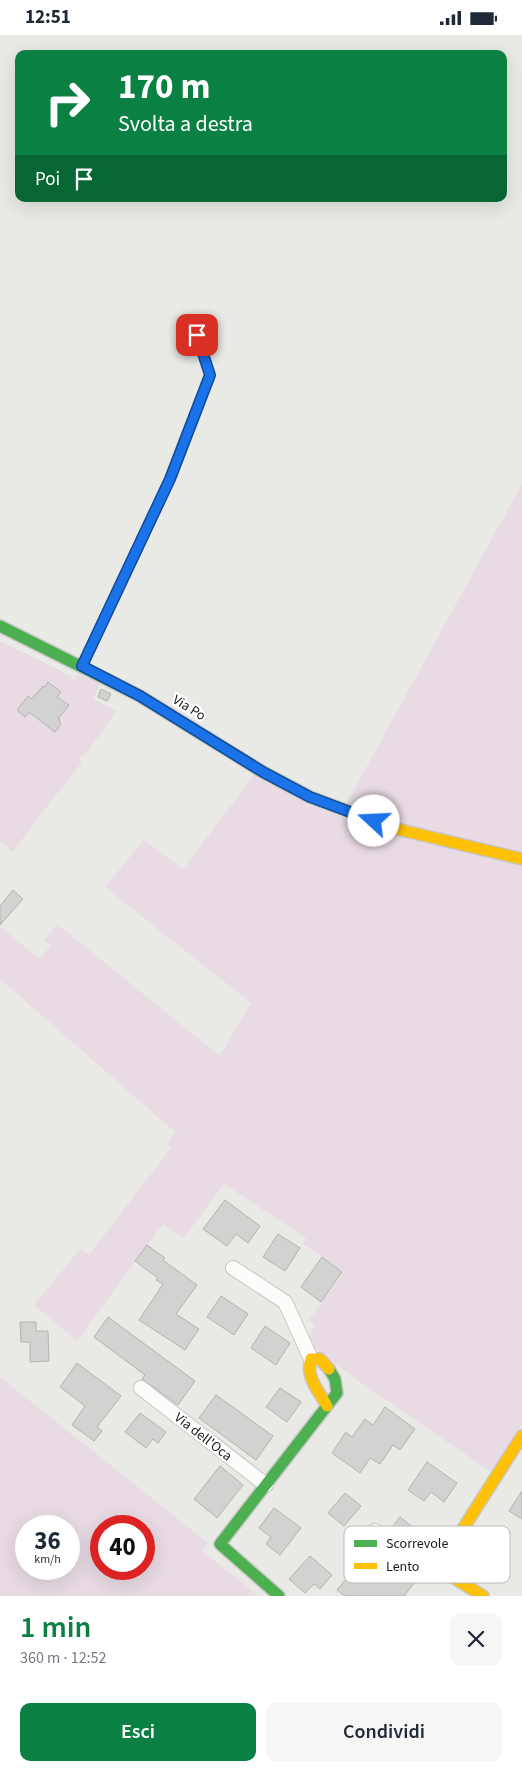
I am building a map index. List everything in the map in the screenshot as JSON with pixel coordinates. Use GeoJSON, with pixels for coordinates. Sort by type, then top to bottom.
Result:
{"type":"FeatureCollection","features":[{"type":"Feature","properties":{"kind":"street","name":"Via Po"},"geometry":{"type":"LineString","coordinates":[[0,625],[140,696],[271,776],[310,797],[401,830],[522,859]]}},
{"type":"Feature","properties":{"kind":"street"},"geometry":{"type":"LineString","coordinates":[[233,1268],[285,1302],[311,1359],[308,1366],[311,1381],[327,1406]]}},
{"type":"Feature","properties":{"kind":"street"},"geometry":{"type":"LineString","coordinates":[[279,1596],[220,1544],[337,1393],[338,1385],[334,1374],[320,1359],[311,1359]]}},
{"type":"Feature","properties":{"kind":"street","name":"Via dell'Oca"},"geometry":{"type":"LineString","coordinates":[[141,1388],[266,1485]]}},
{"type":"Feature","properties":{"kind":"street"},"geometry":{"type":"LineString","coordinates":[[465,1526],[522,1436]]}},
{"type":"Feature","properties":{"kind":"street"},"geometry":{"type":"LineString","coordinates":[[462,1583],[483,1596]]}},
{"type":"Feature","properties":{"kind":"lane"},"geometry":{"type":"LineString","coordinates":[[82,666],[170,479],[210,375],[197,335]]}},
{"type":"Feature","properties":{"kind":"shaded area"},"geometry":{"type":"Polygon","coordinates":[[[522,484],[522,1425],[491,1472],[360,1382],[308,1343],[307,1340],[315,1325],[309,1320],[344,1272],[303,1244],[306,1238],[224,1184],[184,1238],[163,1224],[77,1341],[34,1305],[81,1248],[89,1255],[171,1148],[167,1145],[175,1132],[0,979],[0,927],[40,959],[51,945],[44,940],[57,924],[220,1056],[251,1003],[105,887],[144,840],[183,869],[255,774],[357,824],[362,816],[344,808],[522,484]]]}},
{"type":"Feature","properties":{"kind":"shaded area"},"geometry":{"type":"Polygon","coordinates":[[[0,641],[71,676],[70,678],[74,680],[77,674],[100,683],[93,699],[117,711],[84,756],[82,755],[79,759],[82,762],[13,852],[0,841],[0,641]]]}},
{"type":"Feature","properties":{"kind":"shaded area"},"geometry":{"type":"Polygon","coordinates":[[[0,1377],[208,1543],[202,1551],[259,1596],[0,1596],[0,1377]]]}},
{"type":"Feature","properties":{"kind":"building"},"geometry":{"type":"Polygon","coordinates":[[[48,682],[61,692],[57,697],[69,705],[58,719],[61,724],[55,732],[29,712],[25,717],[17,710],[28,696],[32,699],[48,682]]]}},
{"type":"Feature","properties":{"kind":"building"},"geometry":{"type":"Polygon","coordinates":[[[101,689],[111,694],[107,701],[98,697],[101,689]]]}},
{"type":"Feature","properties":{"kind":"building"},"geometry":{"type":"Polygon","coordinates":[[[13,890],[23,899],[0,925],[0,906],[13,890]]]}},
{"type":"Feature","properties":{"kind":"building"},"geometry":{"type":"Polygon","coordinates":[[[225,1200],[260,1226],[248,1243],[236,1234],[227,1246],[203,1229],[225,1200]]]}},
{"type":"Feature","properties":{"kind":"building"},"geometry":{"type":"Polygon","coordinates":[[[278,1234],[300,1248],[285,1271],[263,1257],[278,1234]]]}},
{"type":"Feature","properties":{"kind":"building"},"geometry":{"type":"Polygon","coordinates":[[[147,1245],[165,1258],[163,1260],[197,1285],[176,1314],[199,1329],[185,1350],[139,1320],[163,1284],[135,1261],[147,1245]]]}},
{"type":"Feature","properties":{"kind":"building"},"geometry":{"type":"Polygon","coordinates":[[[322,1257],[342,1272],[321,1302],[301,1287],[322,1257]]]}},
{"type":"Feature","properties":{"kind":"building"},"geometry":{"type":"Polygon","coordinates":[[[221,1296],[248,1314],[234,1335],[207,1317],[221,1296]]]}},
{"type":"Feature","properties":{"kind":"building"},"geometry":{"type":"Polygon","coordinates":[[[108,1317],[195,1381],[178,1405],[142,1379],[145,1375],[94,1337],[108,1317]]]}},
{"type":"Feature","properties":{"kind":"building"},"geometry":{"type":"Polygon","coordinates":[[[20,1322],[36,1322],[36,1331],[48,1331],[49,1361],[30,1362],[30,1342],[21,1342],[20,1322]]]}},
{"type":"Feature","properties":{"kind":"building"},"geometry":{"type":"Polygon","coordinates":[[[265,1326],[290,1343],[276,1365],[251,1348],[265,1326]]]}},
{"type":"Feature","properties":{"kind":"building"},"geometry":{"type":"Polygon","coordinates":[[[77,1363],[121,1396],[97,1427],[102,1431],[94,1441],[72,1425],[85,1406],[60,1387],[77,1363]]]}},
{"type":"Feature","properties":{"kind":"building"},"geometry":{"type":"Polygon","coordinates":[[[280,1388],[301,1402],[287,1422],[266,1407],[280,1388]]]}},
{"type":"Feature","properties":{"kind":"building"},"geometry":{"type":"Polygon","coordinates":[[[216,1395],[273,1436],[256,1460],[199,1418],[216,1395]]]}},
{"type":"Feature","properties":{"kind":"building"},"geometry":{"type":"Polygon","coordinates":[[[385,1407],[415,1429],[400,1450],[393,1445],[380,1464],[370,1458],[360,1473],[332,1453],[346,1432],[352,1437],[365,1419],[373,1425],[385,1407]]]}},
{"type":"Feature","properties":{"kind":"building"},"geometry":{"type":"Polygon","coordinates":[[[140,1413],[166,1432],[158,1443],[153,1439],[146,1448],[125,1432],[140,1413]]]}},
{"type":"Feature","properties":{"kind":"building"},"geometry":{"type":"Polygon","coordinates":[[[427,1462],[457,1483],[444,1502],[431,1492],[424,1501],[408,1490],[427,1462]]]}},
{"type":"Feature","properties":{"kind":"building"},"geometry":{"type":"Polygon","coordinates":[[[220,1466],[243,1485],[217,1518],[194,1499],[220,1466]]]}},
{"type":"Feature","properties":{"kind":"building"},"geometry":{"type":"Polygon","coordinates":[[[522,1491],[522,1519],[509,1511],[522,1491]]]}},
{"type":"Feature","properties":{"kind":"building"},"geometry":{"type":"Polygon","coordinates":[[[345,1493],[361,1506],[344,1526],[328,1513],[345,1493]]]}},
{"type":"Feature","properties":{"kind":"building"},"geometry":{"type":"Polygon","coordinates":[[[274,1508],[301,1528],[280,1555],[266,1544],[271,1537],[259,1528],[274,1508]]]}},
{"type":"Feature","properties":{"kind":"building"},"geometry":{"type":"Polygon","coordinates":[[[400,1517],[411,1526],[393,1526],[400,1517]]]}},
{"type":"Feature","properties":{"kind":"building"},"geometry":{"type":"Polygon","coordinates":[[[310,1556],[332,1575],[320,1589],[314,1584],[305,1593],[289,1579],[310,1556]]]}},
{"type":"Feature","properties":{"kind":"building"},"geometry":{"type":"Polygon","coordinates":[[[344,1581],[344,1583],[414,1583],[404,1596],[345,1596],[337,1590],[344,1581]]]}},
{"type":"Feature","properties":{"kind":"traffic: fast"},"geometry":{"type":"LineString","coordinates":[[0,626],[140,696],[263,772],[310,797],[359,815]]}},
{"type":"Feature","properties":{"kind":"traffic: fast"},"geometry":{"type":"LineString","coordinates":[[279,1596],[220,1544],[337,1393],[335,1379],[329,1369]]}},
{"type":"Feature","properties":{"kind":"traffic: slow"},"geometry":{"type":"LineString","coordinates":[[359,815],[401,830],[522,859]]}},
{"type":"Feature","properties":{"kind":"traffic: slow"},"geometry":{"type":"LineString","coordinates":[[327,1406],[311,1378],[311,1359],[320,1359],[329,1369]]}},
{"type":"Feature","properties":{"kind":"traffic: slow"},"geometry":{"type":"LineString","coordinates":[[465,1526],[522,1436]]}},
{"type":"Feature","properties":{"kind":"traffic: slow"},"geometry":{"type":"LineString","coordinates":[[462,1583],[483,1596]]}},
{"type":"Feature","properties":{"kind":"route"},"geometry":{"type":"LineString","coordinates":[[197,335],[210,375],[170,479],[82,666],[140,696],[263,772],[310,797],[374,821]]}}]}
